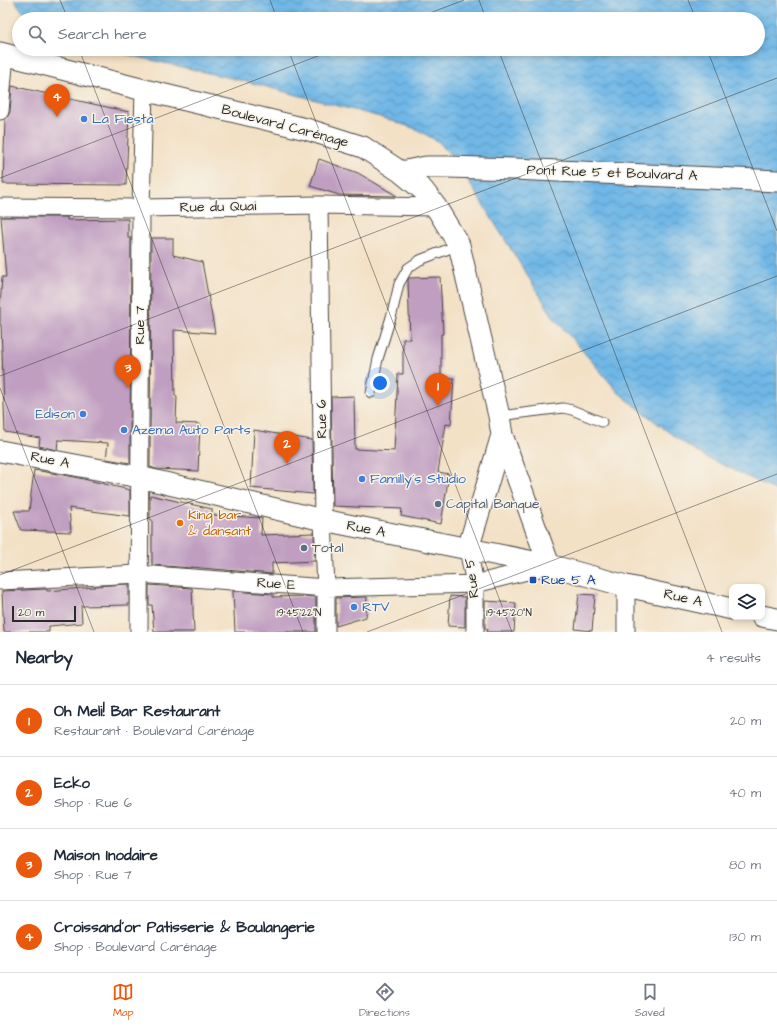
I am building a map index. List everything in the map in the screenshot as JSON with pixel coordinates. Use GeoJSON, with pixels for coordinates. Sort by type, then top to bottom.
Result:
{"type":"FeatureCollection","features":[{"type":"Feature","properties":{"kind":"street","name":"Boulevard Carénage"},"geometry":{"type":"LineString","coordinates":[[2,53],[12,56]]}},
{"type":"Feature","properties":{"kind":"street"},"geometry":{"type":"LineString","coordinates":[[0,111],[2,53]]}},
{"type":"Feature","properties":{"kind":"street","name":"Boulevard Carénage"},"geometry":{"type":"LineString","coordinates":[[14,56],[144,90],[313,131],[363,147],[401,172],[423,190],[436,207],[459,246],[500,425],[549,565]]}},
{"type":"Feature","properties":{"kind":"street","name":"Rue 7"},"geometry":{"type":"LineString","coordinates":[[139,632],[141,208],[144,90]]}},
{"type":"Feature","properties":{"kind":"street","name":"Pont Rue 5 et Boulvard A"},"geometry":{"type":"LineString","coordinates":[[401,172],[426,167],[448,167],[777,181]]}},
{"type":"Feature","properties":{"kind":"street","name":"Rue du Quai"},"geometry":{"type":"LineString","coordinates":[[0,207],[141,208],[319,205],[436,207]]}},
{"type":"Feature","properties":{"kind":"street","name":"Rue 6"},"geometry":{"type":"LineString","coordinates":[[319,205],[326,632]]}},
{"type":"Feature","properties":{"kind":"street","name":"Boulevard Carénage"},"geometry":{"type":"LineString","coordinates":[[468,549],[500,425]]}},
{"type":"Feature","properties":{"kind":"street","name":"Rue A"},"geometry":{"type":"LineString","coordinates":[[0,451],[139,477],[323,520],[549,565],[626,586],[729,608]]}},
{"type":"Feature","properties":{"kind":"street","name":"Rue 5"},"geometry":{"type":"LineString","coordinates":[[468,549],[475,584],[475,632]]}},
{"type":"Feature","properties":{"kind":"street","name":"Rue E"},"geometry":{"type":"LineString","coordinates":[[0,581],[139,574],[326,588],[475,584],[549,565]]}},
{"type":"Feature","properties":{"kind":"street"},"geometry":{"type":"LineString","coordinates":[[626,586],[626,632]]}},
{"type":"Feature","properties":{"kind":"street"},"geometry":{"type":"LineString","coordinates":[[765,617],[777,619]]}},
{"type":"Feature","properties":{"kind":"lane"},"geometry":{"type":"LineString","coordinates":[[370,393],[399,284],[408,268],[420,260],[459,246]]}},
{"type":"Feature","properties":{"kind":"lane"},"geometry":{"type":"LineString","coordinates":[[500,425],[563,408],[602,422]]}},
{"type":"Feature","properties":{"kind":"water"},"geometry":{"type":"Polygon","coordinates":[[[14,0],[777,0],[777,491],[705,457],[671,434],[619,393],[554,318],[457,163],[439,142],[416,129],[380,117],[248,82],[134,56],[765,56],[765,12],[23,12],[14,0]]]}},
{"type":"Feature","properties":{"kind":"building"},"geometry":{"type":"Polygon","coordinates":[[[12,86],[129,112],[126,185],[3,184],[5,120],[10,112],[12,86]]]}},
{"type":"Feature","properties":{"kind":"building"},"geometry":{"type":"Polygon","coordinates":[[[319,159],[358,173],[397,196],[339,195],[310,186],[319,159]]]}},
{"type":"Feature","properties":{"kind":"building"},"geometry":{"type":"Polygon","coordinates":[[[1,217],[67,217],[67,220],[128,219],[128,238],[131,238],[130,463],[106,459],[108,443],[58,440],[57,450],[39,446],[40,438],[5,432],[0,307],[2,277],[6,277],[1,217]]]}},
{"type":"Feature","properties":{"kind":"building"},"geometry":{"type":"Polygon","coordinates":[[[151,238],[173,238],[173,255],[202,262],[215,333],[174,330],[175,396],[177,396],[176,423],[200,424],[198,471],[156,469],[150,467],[151,238]]]}},
{"type":"Feature","properties":{"kind":"building"},"geometry":{"type":"Polygon","coordinates":[[[440,277],[443,334],[441,334],[441,377],[454,378],[451,425],[446,424],[438,472],[449,474],[441,524],[401,516],[402,509],[333,506],[331,397],[354,396],[355,449],[394,451],[398,374],[403,374],[403,339],[410,339],[408,280],[409,278],[440,277]]]}},
{"type":"Feature","properties":{"kind":"building"},"geometry":{"type":"Polygon","coordinates":[[[254,430],[312,440],[313,494],[251,488],[254,430]]]}},
{"type":"Feature","properties":{"kind":"building"},"geometry":{"type":"Polygon","coordinates":[[[34,470],[75,477],[130,490],[130,516],[69,508],[71,532],[21,530],[14,511],[29,511],[34,470]]]}},
{"type":"Feature","properties":{"kind":"building"},"geometry":{"type":"Polygon","coordinates":[[[150,495],[212,509],[212,515],[262,518],[261,535],[314,533],[315,561],[272,563],[272,574],[152,565],[152,520],[150,519],[150,495]]]}},
{"type":"Feature","properties":{"kind":"building"},"geometry":{"type":"Polygon","coordinates":[[[129,584],[129,605],[81,606],[82,623],[49,626],[49,632],[4,632],[2,591],[47,589],[47,591],[129,584]]]}},
{"type":"Feature","properties":{"kind":"building"},"geometry":{"type":"Polygon","coordinates":[[[149,585],[192,588],[194,632],[154,632],[152,605],[149,605],[149,585]]]}},
{"type":"Feature","properties":{"kind":"building"},"geometry":{"type":"Polygon","coordinates":[[[233,591],[273,594],[273,597],[316,597],[316,632],[235,632],[233,591]]]}},
{"type":"Feature","properties":{"kind":"building"},"geometry":{"type":"Polygon","coordinates":[[[579,594],[595,595],[592,631],[575,629],[579,594]]]}},
{"type":"Feature","properties":{"kind":"building"},"geometry":{"type":"Polygon","coordinates":[[[450,596],[465,597],[465,627],[448,626],[450,596]]]}},
{"type":"Feature","properties":{"kind":"building"},"geometry":{"type":"Polygon","coordinates":[[[367,597],[366,617],[336,626],[336,598],[367,597]]]}},
{"type":"Feature","properties":{"kind":"building"},"geometry":{"type":"Polygon","coordinates":[[[485,601],[516,603],[514,632],[487,632],[488,629],[485,629],[485,601]]]}},
{"type":"Feature","properties":{"kind":"place","name":"Croissand´or Patisserie & Boulangerie"},"geometry":{"type":"Point","coordinates":[57,117]}},
{"type":"Feature","properties":{"kind":"place","name":"La Fiesta"},"geometry":{"type":"Point","coordinates":[84,119]}},
{"type":"Feature","properties":{"kind":"place","name":"Maison Inodaire"},"geometry":{"type":"Point","coordinates":[128,388]}},
{"type":"Feature","properties":{"kind":"place","name":"Oh Meli! Bar Restaurant"},"geometry":{"type":"Point","coordinates":[438,406]}},
{"type":"Feature","properties":{"kind":"place","name":"Edison"},"geometry":{"type":"Point","coordinates":[83,414]}},
{"type":"Feature","properties":{"kind":"place","name":"Azema Auto Parts"},"geometry":{"type":"Point","coordinates":[124,430]}},
{"type":"Feature","properties":{"kind":"place","name":"Ecko"},"geometry":{"type":"Point","coordinates":[287,464]}},
{"type":"Feature","properties":{"kind":"place","name":"Familly´s Studio"},"geometry":{"type":"Point","coordinates":[362,479]}},
{"type":"Feature","properties":{"kind":"place","name":"Capital Banque"},"geometry":{"type":"Point","coordinates":[438,504]}},
{"type":"Feature","properties":{"kind":"place","name":"King bar & dansant"},"geometry":{"type":"Point","coordinates":[180,523]}},
{"type":"Feature","properties":{"kind":"place","name":"Total"},"geometry":{"type":"Point","coordinates":[304,548]}},
{"type":"Feature","properties":{"kind":"place","name":"Rue 5 A"},"geometry":{"type":"Point","coordinates":[533,580]}},
{"type":"Feature","properties":{"kind":"place","name":"RTV"},"geometry":{"type":"Point","coordinates":[354,607]}}]}
